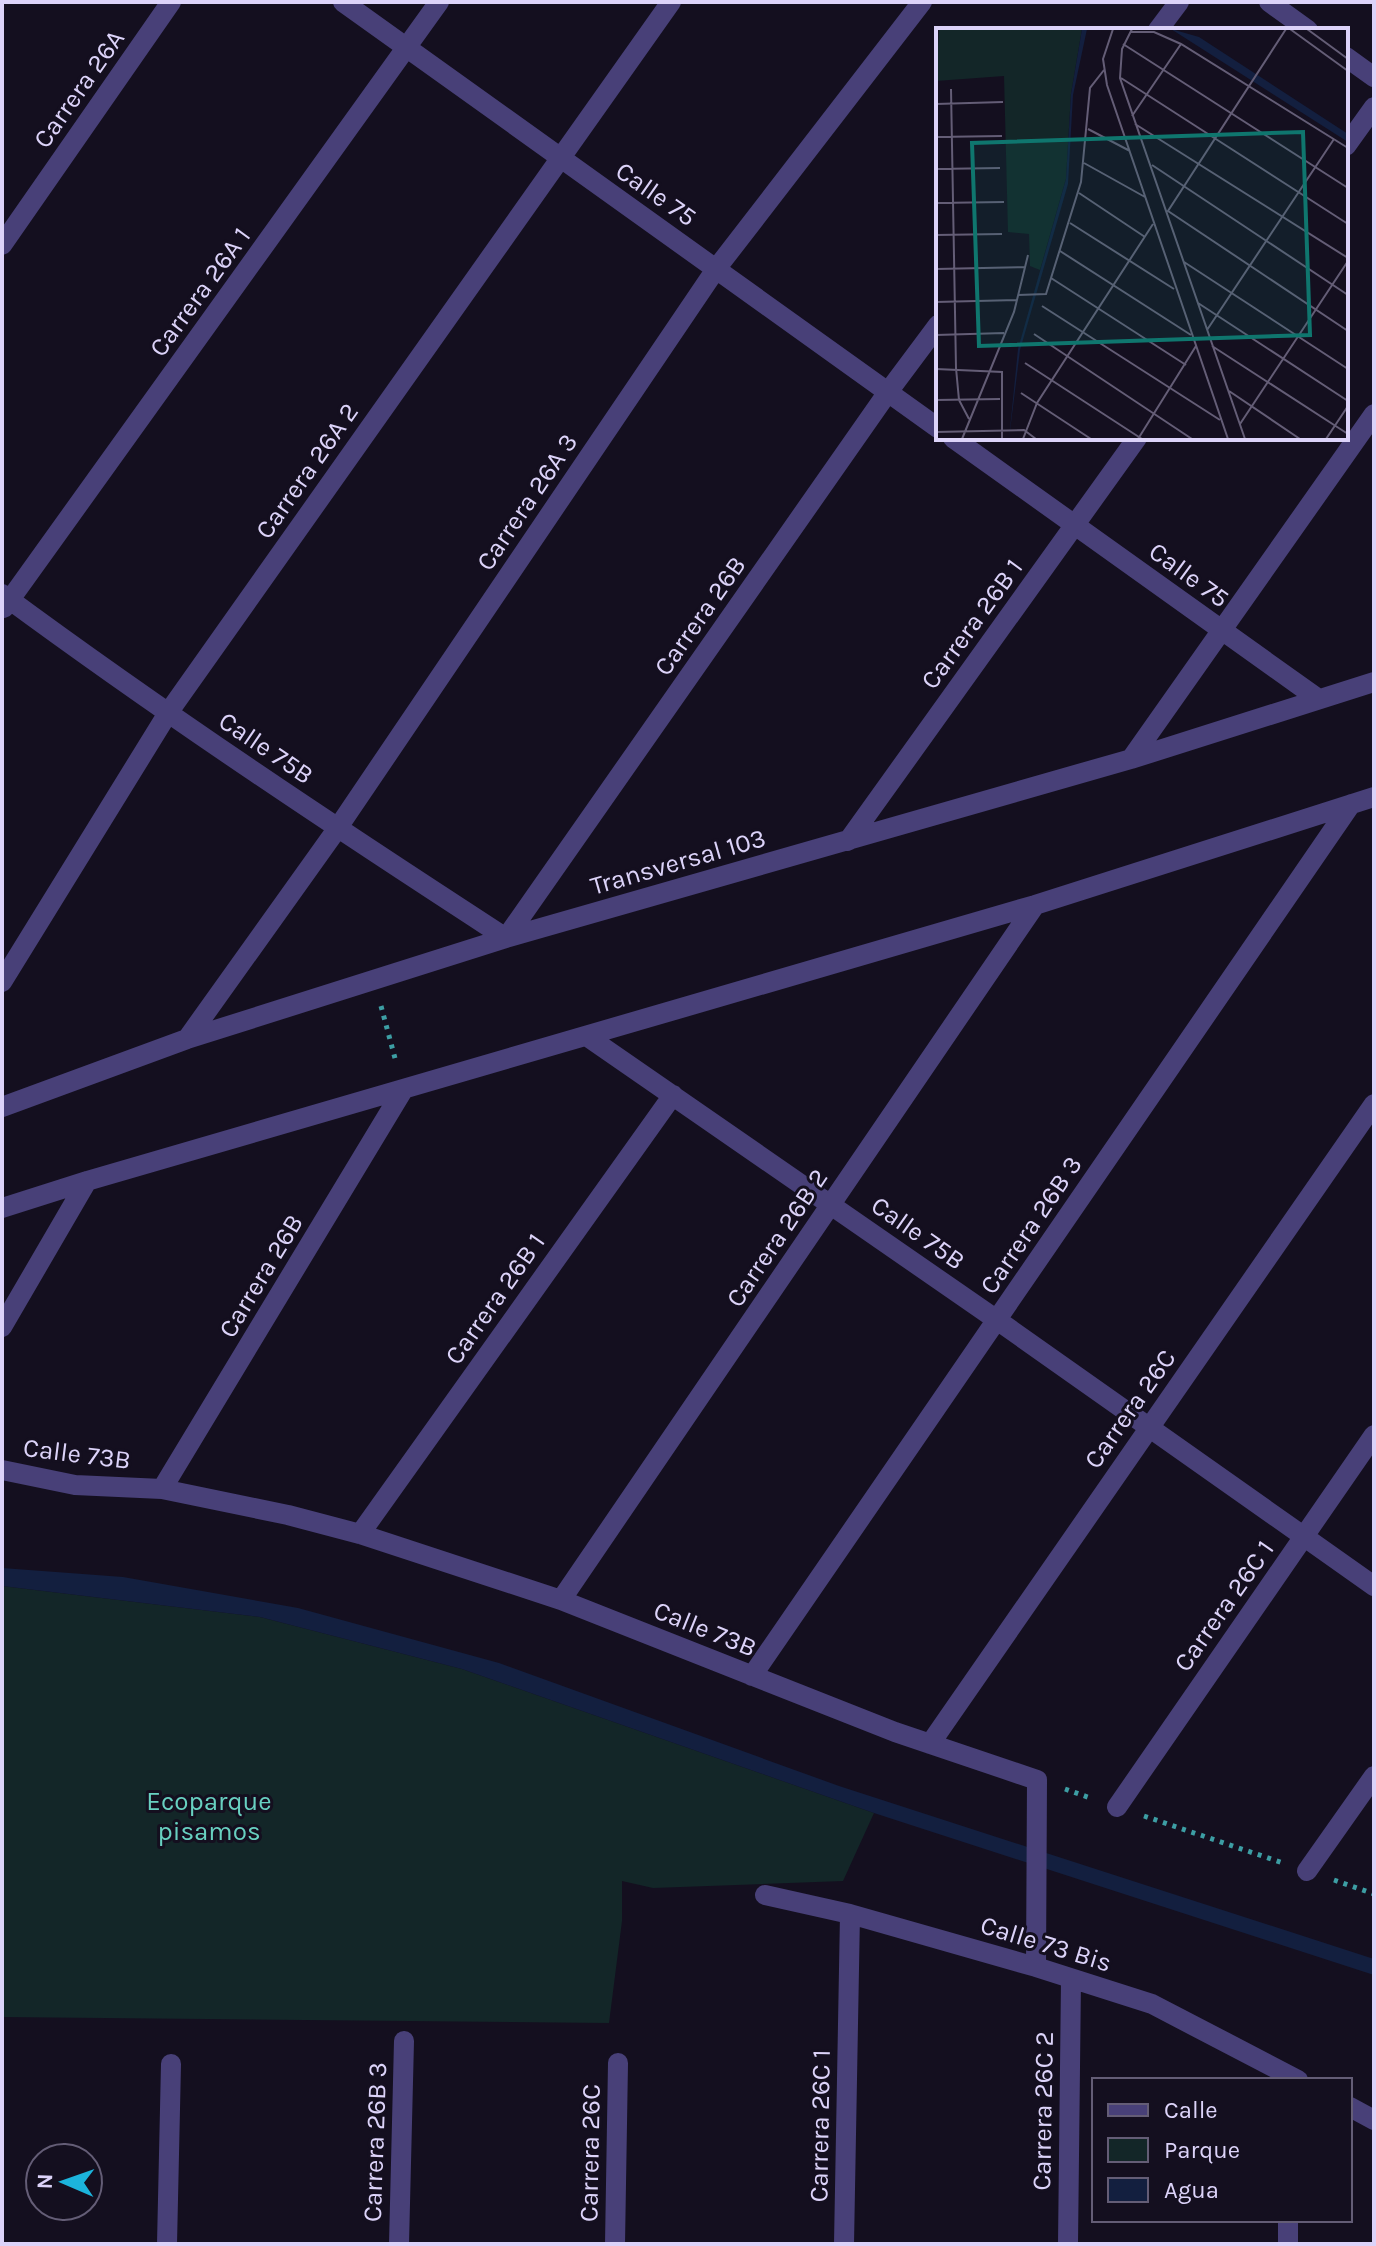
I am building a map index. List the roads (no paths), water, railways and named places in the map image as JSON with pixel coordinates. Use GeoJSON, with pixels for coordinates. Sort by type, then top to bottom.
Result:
{"type":"FeatureCollection","features":[{"type":"Feature","properties":{"kind":"street","name":"Carrera 26A"},"geometry":{"type":"LineString","coordinates":[[2,245],[171,2]]}},
{"type":"Feature","properties":{"kind":"street","name":"Calle 75"},"geometry":{"type":"LineString","coordinates":[[343,2],[936,427]]}},
{"type":"Feature","properties":{"kind":"street","name":"Carrera 26A 1"},"geometry":{"type":"LineString","coordinates":[[5,601],[439,2]]}},
{"type":"Feature","properties":{"kind":"street","name":"Carrera 26A 2"},"geometry":{"type":"LineString","coordinates":[[2,982],[168,713],[671,2]]}},
{"type":"Feature","properties":{"kind":"street","name":"Carrera 26A 3"},"geometry":{"type":"LineString","coordinates":[[187,1039],[337,829],[716,269],[922,2]]}},
{"type":"Feature","properties":{"kind":"street"},"geometry":{"type":"LineString","coordinates":[[1160,28],[1179,2]]}},
{"type":"Feature","properties":{"kind":"street"},"geometry":{"type":"LineString","coordinates":[[1269,2],[1305,28]]}},
{"type":"Feature","properties":{"kind":"street"},"geometry":{"type":"LineString","coordinates":[[1348,58],[1374,77]]}},
{"type":"Feature","properties":{"kind":"street"},"geometry":{"type":"LineString","coordinates":[[1348,143],[1374,107]]}},
{"type":"Feature","properties":{"kind":"street","name":"Carrera 26B"},"geometry":{"type":"LineString","coordinates":[[506,938],[936,328]]}},
{"type":"Feature","properties":{"kind":"street"},"geometry":{"type":"LineString","coordinates":[[1131,759],[1374,414]]}},
{"type":"Feature","properties":{"kind":"street","name":"Calle 75"},"geometry":{"type":"LineString","coordinates":[[956,440],[1317,698]]}},
{"type":"Feature","properties":{"kind":"street","name":"Carrera 26B 1"},"geometry":{"type":"LineString","coordinates":[[848,841],[1136,440]]}},
{"type":"Feature","properties":{"kind":"street","name":"Calle 75B"},"geometry":{"type":"LineString","coordinates":[[5,601],[337,829],[506,938]]}},
{"type":"Feature","properties":{"kind":"street","name":"Transversal 103"},"geometry":{"type":"LineString","coordinates":[[2,1107],[187,1039],[506,938],[1131,759],[1374,682]]}},
{"type":"Feature","properties":{"kind":"street"},"geometry":{"type":"LineString","coordinates":[[2,1208],[1035,905],[1374,797]]}},
{"type":"Feature","properties":{"kind":"street","name":"Carrera 26B 3"},"geometry":{"type":"LineString","coordinates":[[752,1676],[1351,804]]}},
{"type":"Feature","properties":{"kind":"street","name":"Carrera 26B 2"},"geometry":{"type":"LineString","coordinates":[[561,1600],[1035,905]]}},
{"type":"Feature","properties":{"kind":"street","name":"Calle 75B"},"geometry":{"type":"LineString","coordinates":[[588,1037],[1374,1586]]}},
{"type":"Feature","properties":{"kind":"street","name":"Carrera 26B"},"geometry":{"type":"LineString","coordinates":[[162,1489],[403,1090]]}},
{"type":"Feature","properties":{"kind":"street","name":"Carrera 26B 1"},"geometry":{"type":"LineString","coordinates":[[360,1534],[673,1095]]}},
{"type":"Feature","properties":{"kind":"street","name":"Carrera 26C"},"geometry":{"type":"LineString","coordinates":[[930,1744],[1374,1104]]}},
{"type":"Feature","properties":{"kind":"street"},"geometry":{"type":"LineString","coordinates":[[2,1327],[87,1181]]}},
{"type":"Feature","properties":{"kind":"street","name":"Carrera 26C 1"},"geometry":{"type":"LineString","coordinates":[[1117,1807],[1374,1435]]}},
{"type":"Feature","properties":{"kind":"street","name":"Calle 73B"},"geometry":{"type":"LineString","coordinates":[[2,1470],[75,1485],[162,1489],[288,1515],[360,1534],[561,1600],[930,1744],[1037,1780],[1036,1967]]}},
{"type":"Feature","properties":{"kind":"street"},"geometry":{"type":"LineString","coordinates":[[1307,1871],[1374,1776]]}},
{"type":"Feature","properties":{"kind":"street","name":"Calle 73 Bis"},"geometry":{"type":"LineString","coordinates":[[765,1895],[850,1914],[1152,2004],[1290,2078]]}},
{"type":"Feature","properties":{"kind":"street","name":"Carrera 26C 1"},"geometry":{"type":"LineString","coordinates":[[844,2244],[850,1914]]}},
{"type":"Feature","properties":{"kind":"street","name":"Carrera 26C 2"},"geometry":{"type":"LineString","coordinates":[[1068,2244],[1071,1979]]}},
{"type":"Feature","properties":{"kind":"street","name":"Carrera 26B 3"},"geometry":{"type":"LineString","coordinates":[[399,2244],[404,2041]]}},
{"type":"Feature","properties":{"kind":"street","name":"Carrera 26C"},"geometry":{"type":"LineString","coordinates":[[615,2244],[618,2063]]}},
{"type":"Feature","properties":{"kind":"street"},"geometry":{"type":"LineString","coordinates":[[167,2244],[171,2064]]}},
{"type":"Feature","properties":{"kind":"street"},"geometry":{"type":"LineString","coordinates":[[1352,2108],[1374,2120]]}},
{"type":"Feature","properties":{"kind":"street"},"geometry":{"type":"LineString","coordinates":[[1288,2222],[1288,2244]]}},
{"type":"Feature","properties":{"kind":"water"},"geometry":{"type":"Polygon","coordinates":[[[2,1568],[123,1577],[298,1608],[499,1663],[839,1786],[1374,1959],[1374,1975],[874,1813],[462,1669],[260,1617],[2,1586],[2,1568]]]}},
{"type":"Feature","properties":{"kind":"park label","name":"Ecoparque pisamos"},"geometry":{"type":"Point","coordinates":[209,1816]}}]}
